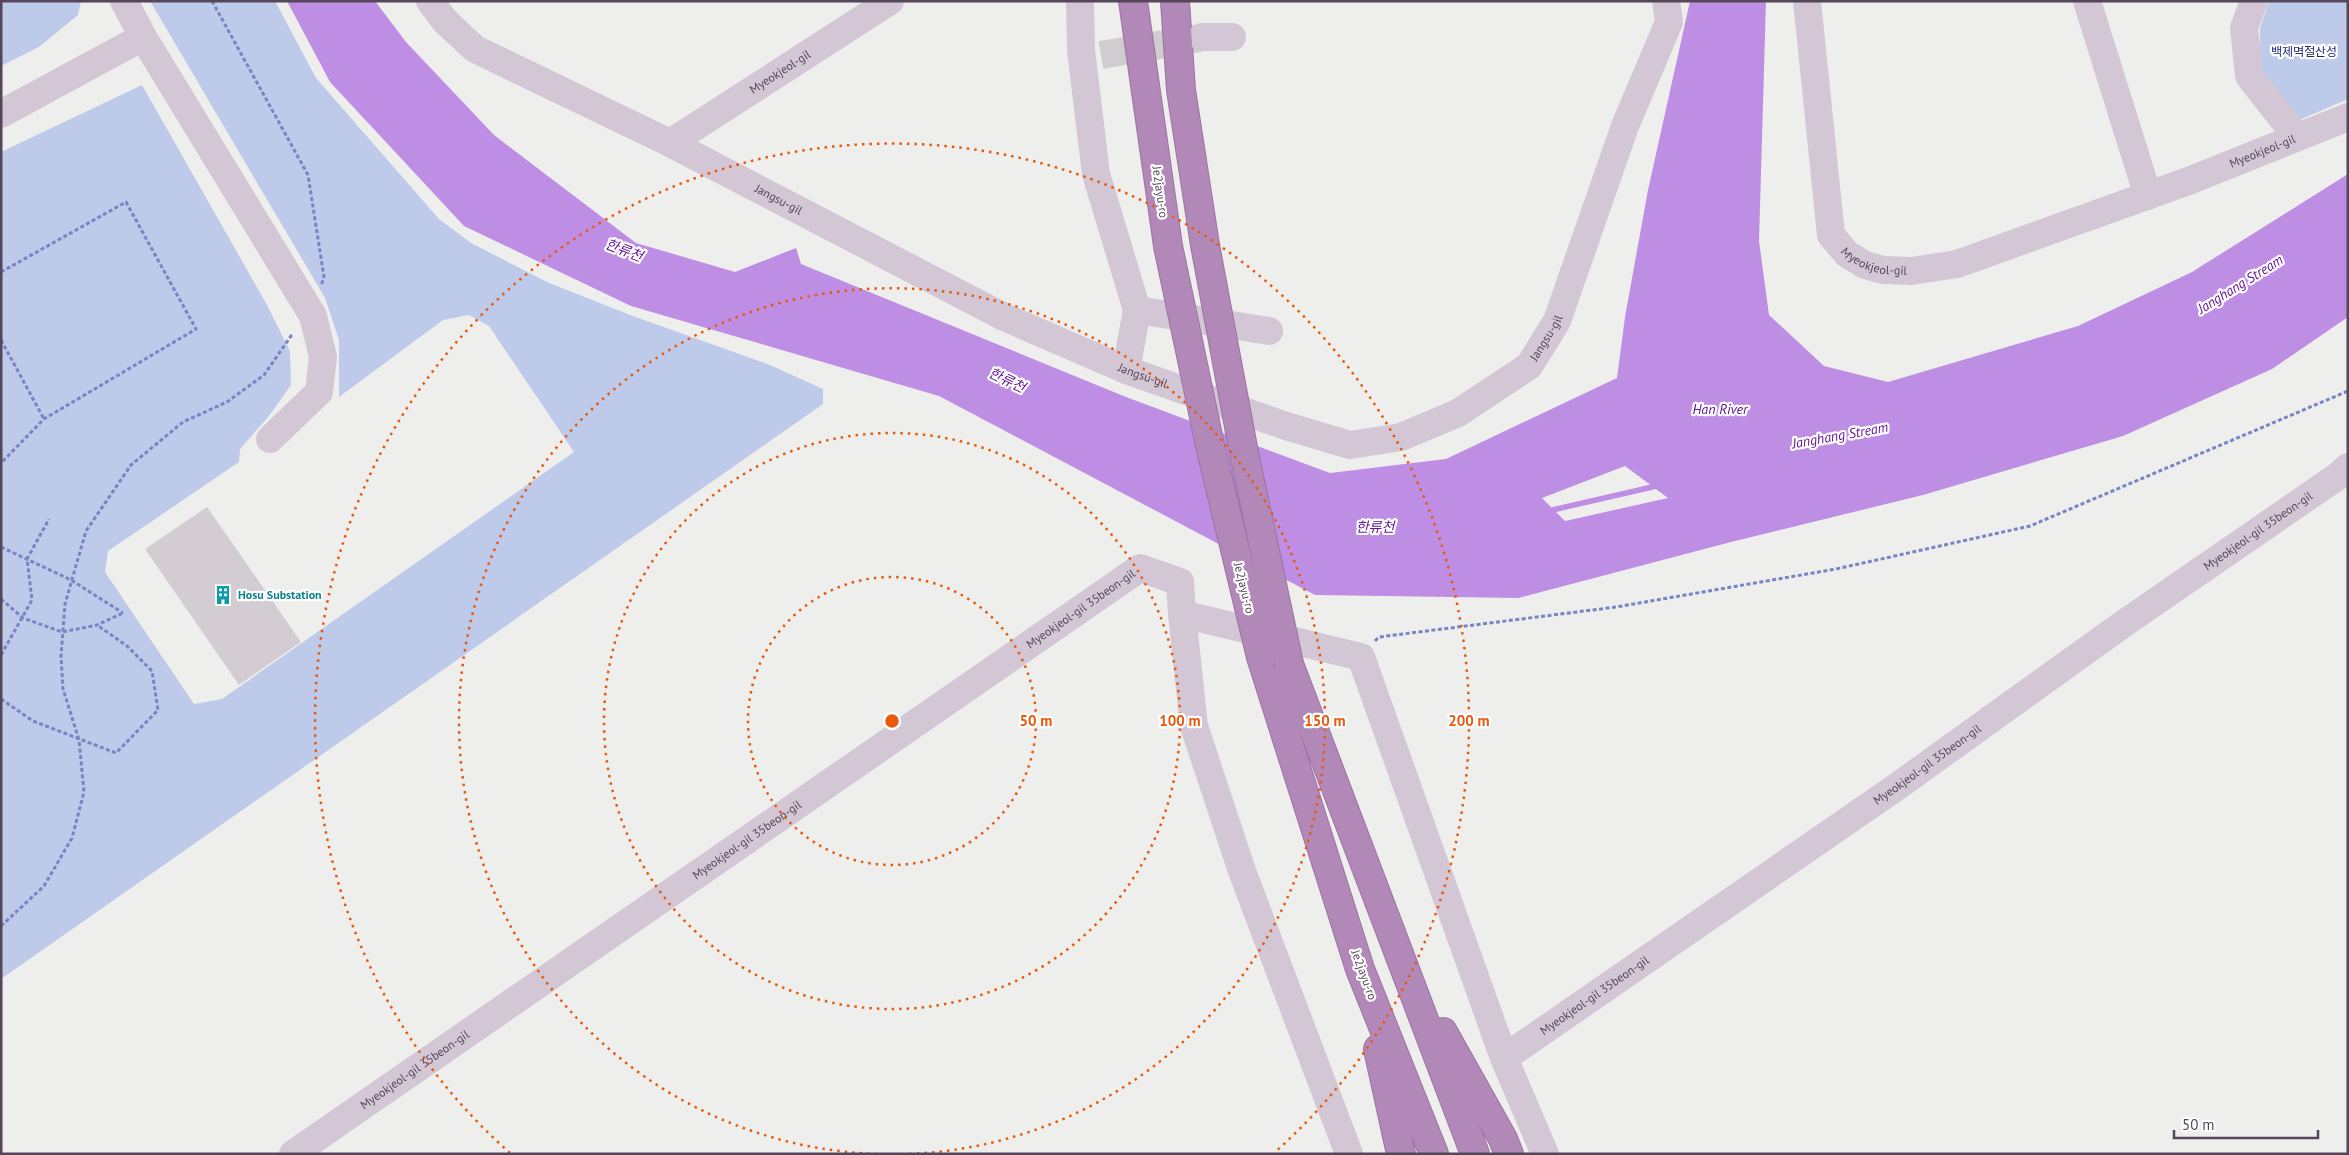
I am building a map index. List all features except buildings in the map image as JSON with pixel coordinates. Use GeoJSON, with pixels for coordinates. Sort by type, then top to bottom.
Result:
{"type":"FeatureCollection","features":[{"type":"Feature","properties":{"kind":"highway","name":"Je2jayu-ro"},"geometry":{"type":"LineString","coordinates":[[1133,1],[1168,246],[1211,450],[1261,658],[1360,969],[1434,1154]]}},
{"type":"Feature","properties":{"kind":"highway"},"geometry":{"type":"LineString","coordinates":[[1175,1],[1181,90],[1205,245],[1244,453],[1289,664],[1475,1154]]}},
{"type":"Feature","properties":{"kind":"highway"},"geometry":{"type":"LineString","coordinates":[[1395,945],[1503,1139],[1509,1154]]}},
{"type":"Feature","properties":{"kind":"highway"},"geometry":{"type":"LineString","coordinates":[[1360,969],[1401,1154]]}},
{"type":"Feature","properties":{"kind":"street"},"geometry":{"type":"LineString","coordinates":[[124,1],[143,37],[313,316],[323,357],[319,392],[270,439]]}},
{"type":"Feature","properties":{"kind":"street","name":"Jangsu-gil"},"geometry":{"type":"LineString","coordinates":[[430,1],[445,21],[475,49],[670,143],[1004,317],[1126,370],[1286,426],[1350,445],[1401,437],[1458,413],[1529,366],[1557,320],[1625,126],[1669,22],[1666,1]]}},
{"type":"Feature","properties":{"kind":"street","name":"Myeokjeol-gil"},"geometry":{"type":"LineString","coordinates":[[670,143],[890,1]]}},
{"type":"Feature","properties":{"kind":"street"},"geometry":{"type":"LineString","coordinates":[[1080,1],[1091,53],[1096,174],[1137,310],[1126,370]]}},
{"type":"Feature","properties":{"kind":"street","name":"Myeokjeol-gil"},"geometry":{"type":"LineString","coordinates":[[1807,1],[1831,235],[1847,254],[1865,265],[1883,270],[1912,272],[1957,264],[2148,196],[2348,117]]}},
{"type":"Feature","properties":{"kind":"street"},"geometry":{"type":"LineString","coordinates":[[2087,1],[2148,196]]}},
{"type":"Feature","properties":{"kind":"street"},"geometry":{"type":"LineString","coordinates":[[2254,1],[2244,28],[2249,76],[2297,137]]}},
{"type":"Feature","properties":{"kind":"street"},"geometry":{"type":"LineString","coordinates":[[1,114],[143,37]]}},
{"type":"Feature","properties":{"kind":"street"},"geometry":{"type":"LineString","coordinates":[[1202,37],[1232,37]]}},
{"type":"Feature","properties":{"kind":"street"},"geometry":{"type":"LineString","coordinates":[[1137,310],[1269,332]]}},
{"type":"Feature","properties":{"kind":"street","name":"Myeokjeol-gil 35beon-gil"},"geometry":{"type":"LineString","coordinates":[[1504,1058],[1895,788],[2126,622],[2348,467]]}},
{"type":"Feature","properties":{"kind":"street","name":"Myeokjeol-gil 35beon-gil"},"geometry":{"type":"LineString","coordinates":[[293,1154],[1140,568],[1180,582],[1182,614]]}},
{"type":"Feature","properties":{"kind":"street"},"geometry":{"type":"LineString","coordinates":[[1349,1154],[1242,871],[1194,726],[1182,614],[1361,657],[1504,1058],[1545,1154]]}},
{"type":"Feature","properties":{"kind":"path"},"geometry":{"type":"LineString","coordinates":[[212,1],[308,175],[324,277],[320,288]]}},
{"type":"Feature","properties":{"kind":"path"},"geometry":{"type":"LineString","coordinates":[[1,272],[126,202],[196,330],[44,419],[1,463]]}},
{"type":"Feature","properties":{"kind":"path"},"geometry":{"type":"LineString","coordinates":[[1,926],[44,886],[72,838],[84,792],[79,740],[63,689],[61,656],[65,604],[86,531],[131,465],[183,422],[227,402],[264,375],[293,333]]}},
{"type":"Feature","properties":{"kind":"path"},"geometry":{"type":"LineString","coordinates":[[1,340],[44,419]]}},
{"type":"Feature","properties":{"kind":"path"},"geometry":{"type":"LineString","coordinates":[[1361,657],[1379,637],[1654,600],[1836,569],[2030,526],[2348,391]]}},
{"type":"Feature","properties":{"kind":"path"},"geometry":{"type":"LineString","coordinates":[[1,655],[32,600],[27,560],[49,519]]}},
{"type":"Feature","properties":{"kind":"path"},"geometry":{"type":"LineString","coordinates":[[1,547],[71,580],[123,613],[97,626],[62,632],[23,618],[1,599]]}},
{"type":"Feature","properties":{"kind":"path"},"geometry":{"type":"LineString","coordinates":[[1,699],[33,721],[116,753],[158,710],[152,671],[128,646],[97,626]]}},
{"type":"Feature","properties":{"kind":"green space"},"geometry":{"type":"Polygon","coordinates":[[[1,1],[81,1],[78,15],[39,47],[1,66],[1,1]]]}},
{"type":"Feature","properties":{"kind":"green space"},"geometry":{"type":"Polygon","coordinates":[[[150,1],[275,1],[316,78],[439,219],[471,243],[547,282],[630,315],[770,365],[823,389],[823,404],[1,979],[1,152],[142,85],[267,305],[290,351],[291,385],[269,416],[240,449],[239,462],[108,551],[105,572],[194,704],[222,699],[574,452],[489,326],[469,315],[443,320],[339,397],[339,340],[325,298],[150,1]]]}},
{"type":"Feature","properties":{"kind":"green space","name":"백제멱절산성"},"geometry":{"type":"Polygon","coordinates":[[[2269,1],[2348,1],[2348,99],[2297,121],[2260,76],[2260,28],[2269,1]]]}},
{"type":"Feature","properties":{"kind":"water"},"geometry":{"type":"Polygon","coordinates":[[[287,1],[375,1],[406,42],[494,135],[636,243],[735,272],[796,248],[801,264],[1126,397],[1330,473],[1446,459],[1617,378],[1625,317],[1648,190],[1690,1],[1766,1],[1759,241],[1769,315],[1824,366],[1888,382],[2078,326],[2192,272],[2348,174],[2348,317],[2272,369],[2123,436],[1923,495],[1731,542],[1518,598],[1315,595],[939,396],[631,306],[464,226],[330,82],[287,1]],[[1625,466],[1542,498],[1565,521],[1668,498],[1625,466]]]}},
{"type":"Feature","properties":{"kind":"waterway","name":"한류천"},"geometry":{"type":"LineString","coordinates":[[1548,511],[1661,485]]}},
{"type":"Feature","properties":{"kind":"tunnel"},"geometry":{"type":"LineString","coordinates":[[1101,55],[1200,38]]}},
{"type":"Feature","properties":{"kind":"place","name":"Hosu Substation"},"geometry":{"type":"Point","coordinates":[223,595]}},
{"type":"Feature","properties":{"kind":"water label","name":"Janghang Stream"},"geometry":{"type":"Point","coordinates":[2240,284]}},
{"type":"Feature","properties":{"kind":"water label","name":"Han River"},"geometry":{"type":"Point","coordinates":[1720,409]}},
{"type":"Feature","properties":{"kind":"water label","name":"Janghang Stream"},"geometry":{"type":"Point","coordinates":[1840,435]}}]}
